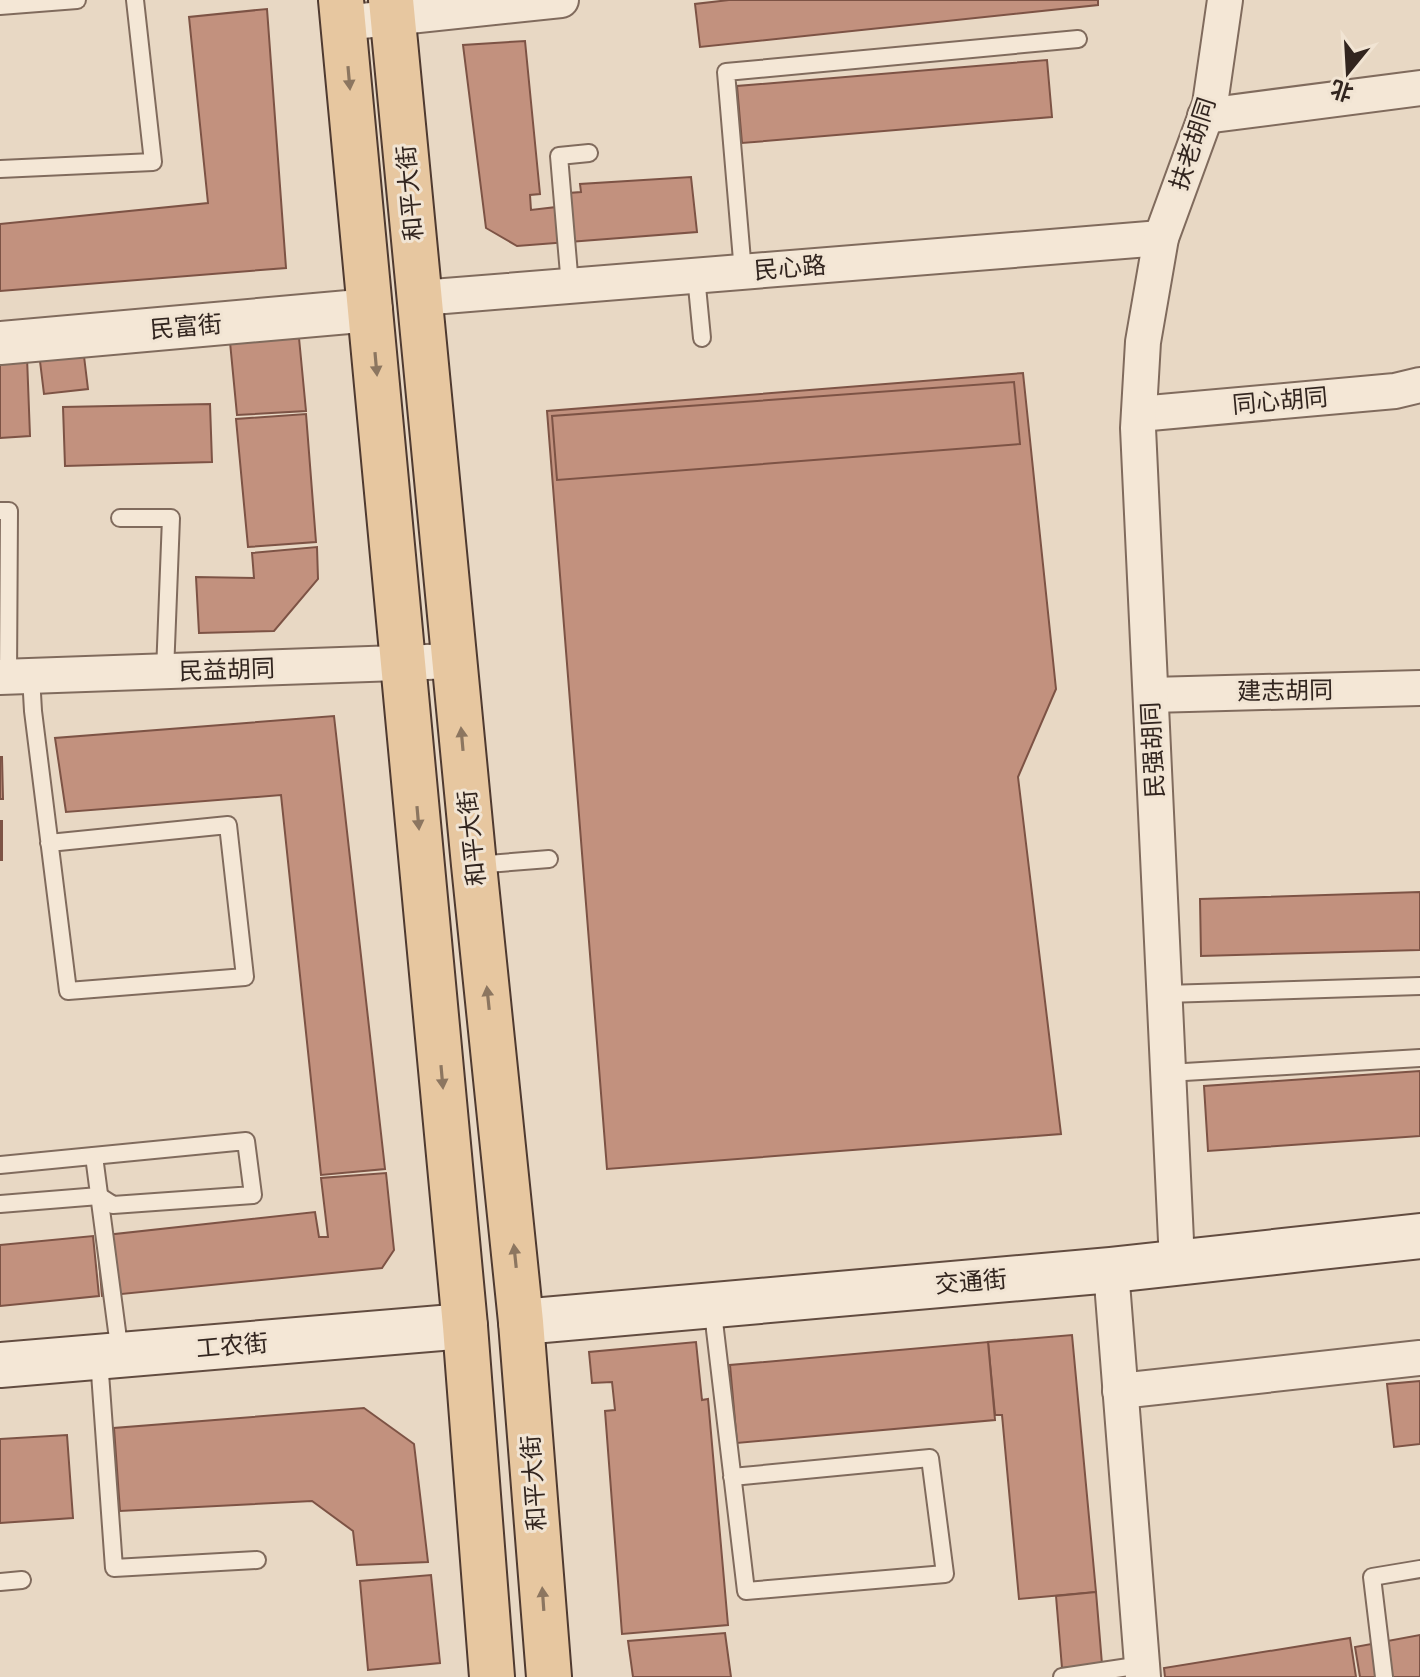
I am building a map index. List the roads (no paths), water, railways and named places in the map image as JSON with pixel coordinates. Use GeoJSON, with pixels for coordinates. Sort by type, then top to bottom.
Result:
{"type":"FeatureCollection","features":[{"type":"Feature","properties":{"kind":"main road","name":"和平大街"},"geometry":{"type":"LineString","coordinates":[[392,9],[521,1322],[549,1677]]}},
{"type":"Feature","properties":{"kind":"main road","name":"和平大街"},"geometry":{"type":"LineString","coordinates":[[342,12],[465,1326],[492,1677]]}},
{"type":"Feature","properties":{"kind":"main road","name":"交通街"},"geometry":{"type":"LineString","coordinates":[[521,1322],[1111,1270],[1420,1236]]}},
{"type":"Feature","properties":{"kind":"main road","name":"工农街"},"geometry":{"type":"LineString","coordinates":[[0,1365],[465,1326]]}},
{"type":"Feature","properties":{"kind":"street"},"geometry":{"type":"LineString","coordinates":[[342,12],[561,0]]}},
{"type":"Feature","properties":{"kind":"street","name":"扶老胡同"},"geometry":{"type":"LineString","coordinates":[[1161,238],[1210,104],[1225,0]]}},
{"type":"Feature","properties":{"kind":"street"},"geometry":{"type":"LineString","coordinates":[[1205,116],[1420,88]]}},
{"type":"Feature","properties":{"kind":"street","name":"民心路"},"geometry":{"type":"LineString","coordinates":[[420,298],[1161,238]]}},
{"type":"Feature","properties":{"kind":"street","name":"民强胡同"},"geometry":{"type":"LineString","coordinates":[[1161,238],[1143,342],[1139,444],[1177,1262]]}},
{"type":"Feature","properties":{"kind":"street","name":"民富街"},"geometry":{"type":"LineString","coordinates":[[0,343],[371,310]]}},
{"type":"Feature","properties":{"kind":"street","name":"同心胡同"},"geometry":{"type":"LineString","coordinates":[[1139,414],[1395,391],[1420,385]]}},
{"type":"Feature","properties":{"kind":"street","name":"民益胡同"},"geometry":{"type":"LineString","coordinates":[[13,677],[455,661]]}},
{"type":"Feature","properties":{"kind":"street","name":"建志胡同"},"geometry":{"type":"LineString","coordinates":[[1151,695],[1420,688]]}},
{"type":"Feature","properties":{"kind":"street"},"geometry":{"type":"LineString","coordinates":[[1111,1270],[1142,1671]]}},
{"type":"Feature","properties":{"kind":"street"},"geometry":{"type":"LineString","coordinates":[[1120,1391],[1420,1358]]}},
{"type":"Feature","properties":{"kind":"lane"},"geometry":{"type":"LineString","coordinates":[[0,6],[77,0]]}},
{"type":"Feature","properties":{"kind":"lane"},"geometry":{"type":"LineString","coordinates":[[0,169],[153,162],[135,0]]}},
{"type":"Feature","properties":{"kind":"lane"},"geometry":{"type":"LineString","coordinates":[[743,272],[726,72],[1078,39]]}},
{"type":"Feature","properties":{"kind":"lane"},"geometry":{"type":"LineString","coordinates":[[570,286],[559,156],[589,153]]}},
{"type":"Feature","properties":{"kind":"lane"},"geometry":{"type":"LineString","coordinates":[[696,276],[702,338]]}},
{"type":"Feature","properties":{"kind":"lane"},"geometry":{"type":"LineString","coordinates":[[0,511],[9,511],[13,677],[33,711],[49,843],[68,991],[245,977],[228,825],[49,843]]}},
{"type":"Feature","properties":{"kind":"lane"},"geometry":{"type":"LineString","coordinates":[[120,518],[171,518],[165,672]]}},
{"type":"Feature","properties":{"kind":"lane"},"geometry":{"type":"LineString","coordinates":[[474,865],[549,859]]}},
{"type":"Feature","properties":{"kind":"lane"},"geometry":{"type":"LineString","coordinates":[[1165,994],[1420,986]]}},
{"type":"Feature","properties":{"kind":"lane"},"geometry":{"type":"LineString","coordinates":[[1168,1073],[1420,1058]]}},
{"type":"Feature","properties":{"kind":"lane"},"geometry":{"type":"LineString","coordinates":[[0,1165],[246,1141],[253,1195],[113,1205],[99,1196],[0,1204]]}},
{"type":"Feature","properties":{"kind":"lane"},"geometry":{"type":"LineString","coordinates":[[94,1156],[110,1356],[114,1568],[257,1560]]}},
{"type":"Feature","properties":{"kind":"lane"},"geometry":{"type":"LineString","coordinates":[[713,1305],[732,1477],[746,1591],[945,1574],[930,1458],[732,1477]]}},
{"type":"Feature","properties":{"kind":"lane"},"geometry":{"type":"LineString","coordinates":[[1384,1677],[1372,1577],[1420,1569]]}},
{"type":"Feature","properties":{"kind":"lane"},"geometry":{"type":"LineString","coordinates":[[0,1582],[22,1580]]}},
{"type":"Feature","properties":{"kind":"lane"},"geometry":{"type":"LineString","coordinates":[[1062,1677],[1142,1671]]}}]}
